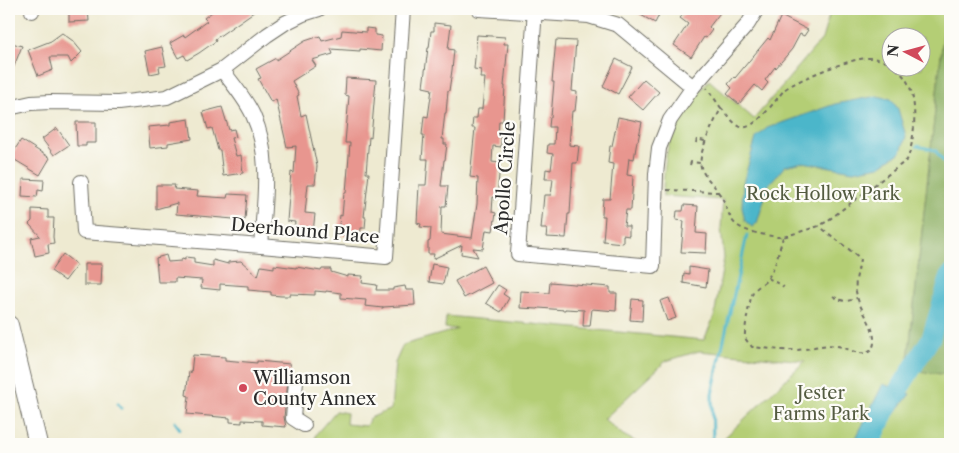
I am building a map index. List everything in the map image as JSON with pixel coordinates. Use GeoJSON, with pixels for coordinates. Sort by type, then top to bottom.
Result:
{"type":"FeatureCollection","features":[{"type":"Feature","properties":{"kind":"main road"},"geometry":{"type":"LineString","coordinates":[[9,325],[38,444]]}},
{"type":"Feature","properties":{"kind":"street"},"geometry":{"type":"LineString","coordinates":[[9,108],[31,103],[118,103],[167,97],[222,70],[267,34],[285,23],[319,9]]}},
{"type":"Feature","properties":{"kind":"street","name":"Deerhound Place"},"geometry":{"type":"LineString","coordinates":[[81,182],[84,232],[386,258],[403,9]]}},
{"type":"Feature","properties":{"kind":"street"},"geometry":{"type":"LineString","coordinates":[[479,9],[535,11],[589,16],[618,25],[700,87]]}},
{"type":"Feature","properties":{"kind":"street","name":"Apollo Circle"},"geometry":{"type":"LineString","coordinates":[[535,11],[518,254],[653,266],[656,174],[659,148],[670,120],[700,87],[748,24],[757,9]]}},
{"type":"Feature","properties":{"kind":"street"},"geometry":{"type":"LineString","coordinates":[[222,70],[243,97],[252,114],[263,150],[265,192],[261,246]]}},
{"type":"Feature","properties":{"kind":"street"},"geometry":{"type":"LineString","coordinates":[[296,381],[293,418],[304,425]]}},
{"type":"Feature","properties":{"kind":"path"},"geometry":{"type":"LineString","coordinates":[[700,87],[722,108],[735,124],[744,128],[756,123],[784,90],[789,87],[848,62],[868,58],[882,61]]}},
{"type":"Feature","properties":{"kind":"path"},"geometry":{"type":"LineString","coordinates":[[722,108],[706,142],[700,163],[702,169],[726,204],[734,224],[742,229],[783,237],[826,222],[907,160],[911,150],[914,107],[908,84],[904,78]]}},
{"type":"Feature","properties":{"kind":"path"},"geometry":{"type":"LineString","coordinates":[[696,143],[697,139],[706,142]]}},
{"type":"Feature","properties":{"kind":"path"},"geometry":{"type":"LineString","coordinates":[[690,165],[691,162],[700,163]]}},
{"type":"Feature","properties":{"kind":"path"},"geometry":{"type":"LineString","coordinates":[[665,190],[718,192]]}},
{"type":"Feature","properties":{"kind":"path"},"geometry":{"type":"LineString","coordinates":[[783,237],[768,278],[753,291],[750,299],[745,337],[748,343],[752,347],[793,350],[835,345],[857,353],[864,354],[870,352],[874,342],[872,328],[857,298],[855,286],[860,258],[819,226]]}},
{"type":"Feature","properties":{"kind":"path"},"geometry":{"type":"LineString","coordinates":[[768,278],[784,287]]}},
{"type":"Feature","properties":{"kind":"path"},"geometry":{"type":"LineString","coordinates":[[833,296],[844,301],[857,298]]}},
{"type":"Feature","properties":{"kind":"green space","name":"Rock Hollow Park"},"geometry":{"type":"Polygon","coordinates":[[[831,9],[946,9],[907,370],[950,375],[950,444],[718,444],[805,361],[699,351],[666,361],[604,419],[623,435],[640,444],[314,444],[316,434],[336,411],[347,413],[346,424],[366,426],[370,418],[391,409],[395,363],[403,345],[458,329],[445,328],[446,316],[704,340],[714,317],[724,258],[721,228],[723,200],[663,196],[666,157],[677,126],[688,107],[709,80],[754,119],[822,39],[831,9]]]}},
{"type":"Feature","properties":{"kind":"green space"},"geometry":{"type":"Polygon","coordinates":[[[946,9],[950,9],[950,375],[907,370],[946,9]]]}},
{"type":"Feature","properties":{"kind":"water"},"geometry":{"type":"Polygon","coordinates":[[[877,96],[891,99],[898,109],[906,136],[901,152],[880,166],[853,171],[803,162],[785,166],[769,184],[757,223],[752,227],[745,221],[742,207],[743,183],[756,138],[767,128],[835,104],[877,96]]]}},
{"type":"Feature","properties":{"kind":"water"},"geometry":{"type":"Polygon","coordinates":[[[883,384],[910,394],[886,425],[878,444],[853,444],[883,384]]]}},
{"type":"Feature","properties":{"kind":"building"},"geometry":{"type":"Polygon","coordinates":[[[69,9],[88,9],[89,21],[69,22],[69,9]]]}},
{"type":"Feature","properties":{"kind":"building"},"geometry":{"type":"Polygon","coordinates":[[[216,9],[258,9],[215,39],[216,41],[199,53],[187,60],[184,55],[178,58],[170,43],[184,35],[185,37],[207,21],[204,18],[216,9]]]}},
{"type":"Feature","properties":{"kind":"building"},"geometry":{"type":"Polygon","coordinates":[[[630,9],[662,9],[655,23],[630,9]]]}},
{"type":"Feature","properties":{"kind":"building"},"geometry":{"type":"Polygon","coordinates":[[[688,9],[723,9],[709,27],[712,30],[706,38],[704,37],[691,57],[674,45],[688,24],[680,18],[688,9]]]}},
{"type":"Feature","properties":{"kind":"building"},"geometry":{"type":"Polygon","coordinates":[[[781,16],[808,30],[804,36],[800,34],[792,49],[765,80],[768,83],[762,91],[755,85],[739,104],[727,94],[732,88],[728,84],[768,38],[770,40],[781,16]]]}},
{"type":"Feature","properties":{"kind":"building"},"geometry":{"type":"Polygon","coordinates":[[[434,23],[451,25],[448,49],[454,50],[442,139],[444,139],[444,144],[447,144],[441,186],[448,186],[446,206],[442,206],[441,234],[472,238],[477,204],[478,178],[470,177],[475,128],[472,128],[473,118],[477,118],[478,109],[482,109],[485,78],[480,78],[481,70],[474,69],[477,35],[505,37],[504,44],[508,44],[503,121],[499,121],[498,137],[501,137],[501,147],[493,146],[492,162],[500,163],[497,198],[493,197],[492,212],[496,213],[493,231],[486,230],[483,249],[473,248],[478,257],[461,254],[462,245],[433,259],[434,254],[428,254],[431,228],[420,227],[421,224],[417,223],[419,185],[426,185],[428,159],[422,159],[424,135],[422,135],[424,116],[428,117],[432,89],[423,87],[428,48],[431,31],[434,31],[434,23]]]}},
{"type":"Feature","properties":{"kind":"building"},"geometry":{"type":"Polygon","coordinates":[[[366,28],[375,29],[375,35],[382,36],[381,51],[331,49],[333,54],[312,60],[316,66],[292,81],[299,95],[297,96],[301,116],[306,114],[317,166],[315,184],[308,184],[305,213],[315,214],[313,232],[294,230],[295,222],[287,221],[291,172],[294,173],[296,146],[287,147],[276,99],[271,102],[258,79],[261,78],[256,69],[276,58],[276,60],[305,41],[320,36],[322,41],[341,36],[342,30],[366,32],[366,28]]]}},
{"type":"Feature","properties":{"kind":"building"},"geometry":{"type":"Polygon","coordinates":[[[62,33],[73,41],[82,52],[71,63],[68,57],[50,57],[53,70],[38,76],[28,50],[51,41],[62,33]]]}},
{"type":"Feature","properties":{"kind":"building"},"geometry":{"type":"Polygon","coordinates":[[[556,40],[576,41],[572,91],[577,92],[575,111],[572,111],[569,145],[579,146],[577,163],[573,163],[570,214],[568,214],[566,238],[546,237],[547,229],[541,229],[544,195],[551,195],[553,179],[545,179],[546,169],[551,170],[553,154],[547,153],[548,144],[554,144],[555,127],[549,127],[556,40]]]}},
{"type":"Feature","properties":{"kind":"building"},"geometry":{"type":"Polygon","coordinates":[[[12,43],[22,46],[9,79],[9,47],[11,47],[12,43]]]}},
{"type":"Feature","properties":{"kind":"building"},"geometry":{"type":"Polygon","coordinates":[[[162,47],[166,66],[159,67],[160,72],[150,74],[145,51],[162,47]]]}},
{"type":"Feature","properties":{"kind":"building"},"geometry":{"type":"Polygon","coordinates":[[[616,59],[632,67],[618,94],[603,86],[616,59]]]}},
{"type":"Feature","properties":{"kind":"building"},"geometry":{"type":"Polygon","coordinates":[[[346,78],[376,80],[366,173],[369,173],[364,217],[366,217],[365,228],[361,228],[360,237],[338,235],[344,193],[346,193],[350,143],[345,143],[349,96],[345,95],[346,78]]]}},
{"type":"Feature","properties":{"kind":"building"},"geometry":{"type":"Polygon","coordinates":[[[644,79],[659,92],[643,110],[628,97],[644,79]]]}},
{"type":"Feature","properties":{"kind":"building"},"geometry":{"type":"Polygon","coordinates":[[[222,107],[229,130],[234,129],[236,137],[231,138],[236,156],[241,155],[243,173],[223,176],[220,150],[218,150],[212,128],[208,129],[203,112],[222,107]]]}},
{"type":"Feature","properties":{"kind":"building"},"geometry":{"type":"Polygon","coordinates":[[[618,117],[642,122],[634,159],[629,158],[627,175],[633,176],[631,210],[626,210],[624,226],[629,226],[629,236],[623,235],[623,243],[603,241],[605,216],[602,216],[603,199],[610,199],[613,164],[608,163],[610,146],[612,146],[618,117]]]}},
{"type":"Feature","properties":{"kind":"building"},"geometry":{"type":"Polygon","coordinates":[[[189,119],[192,139],[168,143],[168,146],[150,148],[148,127],[170,125],[170,122],[189,119]]]}},
{"type":"Feature","properties":{"kind":"building"},"geometry":{"type":"Polygon","coordinates":[[[76,122],[96,122],[96,143],[86,143],[86,146],[77,146],[76,122]]]}},
{"type":"Feature","properties":{"kind":"building"},"geometry":{"type":"Polygon","coordinates":[[[57,128],[69,145],[54,155],[42,139],[57,128]]]}},
{"type":"Feature","properties":{"kind":"building"},"geometry":{"type":"Polygon","coordinates":[[[21,140],[50,158],[40,175],[10,157],[21,140]]]}},
{"type":"Feature","properties":{"kind":"building"},"geometry":{"type":"Polygon","coordinates":[[[23,179],[44,180],[43,191],[38,190],[37,197],[22,196],[23,179]]]}},
{"type":"Feature","properties":{"kind":"building"},"geometry":{"type":"Polygon","coordinates":[[[156,185],[175,185],[174,189],[198,191],[197,196],[227,198],[228,194],[247,195],[245,220],[176,214],[177,203],[156,209],[156,185]]]}},
{"type":"Feature","properties":{"kind":"building"},"geometry":{"type":"Polygon","coordinates":[[[684,205],[698,206],[696,233],[707,234],[706,253],[681,252],[684,221],[676,220],[677,211],[683,211],[684,205]]]}},
{"type":"Feature","properties":{"kind":"building"},"geometry":{"type":"Polygon","coordinates":[[[32,209],[48,210],[48,218],[54,218],[54,243],[48,244],[49,253],[35,256],[31,238],[40,236],[29,224],[32,221],[32,209]]]}},
{"type":"Feature","properties":{"kind":"building"},"geometry":{"type":"Polygon","coordinates":[[[63,254],[77,265],[65,281],[51,271],[63,254]]]}},
{"type":"Feature","properties":{"kind":"building"},"geometry":{"type":"Polygon","coordinates":[[[166,255],[168,262],[185,260],[185,257],[194,258],[194,263],[213,266],[213,260],[228,264],[228,262],[241,261],[258,276],[261,266],[274,268],[274,265],[321,271],[322,269],[331,269],[331,272],[348,277],[348,275],[363,276],[362,283],[377,285],[376,290],[393,290],[393,288],[405,286],[406,290],[414,290],[415,305],[383,308],[365,306],[366,300],[341,298],[341,293],[326,291],[315,291],[315,295],[290,294],[290,296],[281,296],[271,295],[271,292],[248,290],[248,286],[220,284],[220,290],[201,288],[202,280],[175,278],[175,282],[158,282],[156,258],[166,255]]]}},
{"type":"Feature","properties":{"kind":"building"},"geometry":{"type":"Polygon","coordinates":[[[84,264],[102,264],[101,285],[84,285],[84,264]]]}},
{"type":"Feature","properties":{"kind":"building"},"geometry":{"type":"Polygon","coordinates":[[[432,264],[447,267],[443,284],[429,282],[432,264]]]}},
{"type":"Feature","properties":{"kind":"building"},"geometry":{"type":"Polygon","coordinates":[[[483,266],[492,283],[464,298],[455,281],[483,266]]]}},
{"type":"Feature","properties":{"kind":"building"},"geometry":{"type":"Polygon","coordinates":[[[689,267],[708,270],[706,287],[683,283],[684,273],[689,274],[689,267]]]}},
{"type":"Feature","properties":{"kind":"building"},"geometry":{"type":"Polygon","coordinates":[[[550,282],[610,287],[610,293],[617,293],[616,311],[592,309],[590,326],[583,326],[584,310],[520,308],[521,291],[549,293],[550,282]]]}},
{"type":"Feature","properties":{"kind":"building"},"geometry":{"type":"Polygon","coordinates":[[[498,285],[506,290],[503,294],[509,298],[501,312],[486,303],[498,285]]]}},
{"type":"Feature","properties":{"kind":"building"},"geometry":{"type":"Polygon","coordinates":[[[669,298],[676,318],[667,321],[660,301],[669,298]]]}},
{"type":"Feature","properties":{"kind":"building"},"geometry":{"type":"Polygon","coordinates":[[[632,299],[643,300],[642,321],[630,320],[632,299]]]}},
{"type":"Feature","properties":{"kind":"building","name":"Williamson County Annex"},"geometry":{"type":"Polygon","coordinates":[[[193,355],[225,357],[225,360],[257,363],[257,361],[290,364],[284,417],[286,427],[262,425],[262,421],[242,420],[242,423],[230,422],[230,418],[187,414],[189,396],[186,395],[193,355]]]}},
{"type":"Feature","properties":{"kind":"waterway"},"geometry":{"type":"LineString","coordinates":[[917,146],[935,150],[950,170]]}},
{"type":"Feature","properties":{"kind":"waterway"},"geometry":{"type":"LineString","coordinates":[[713,444],[712,394],[747,235]]}},
{"type":"Feature","properties":{"kind":"waterway"},"geometry":{"type":"LineString","coordinates":[[871,444],[885,412],[931,338],[950,275]]}},
{"type":"Feature","properties":{"kind":"waterway"},"geometry":{"type":"LineString","coordinates":[[118,404],[121,408]]}},
{"type":"Feature","properties":{"kind":"waterway"},"geometry":{"type":"LineString","coordinates":[[175,422],[180,429]]}},
{"type":"Feature","properties":{"kind":"place","name":"Williamson County Annex"},"geometry":{"type":"Point","coordinates":[243,388]}},
{"type":"Feature","properties":{"kind":"park label","name":"Jester Farms Park"},"geometry":{"type":"Point","coordinates":[821,403]}}]}
